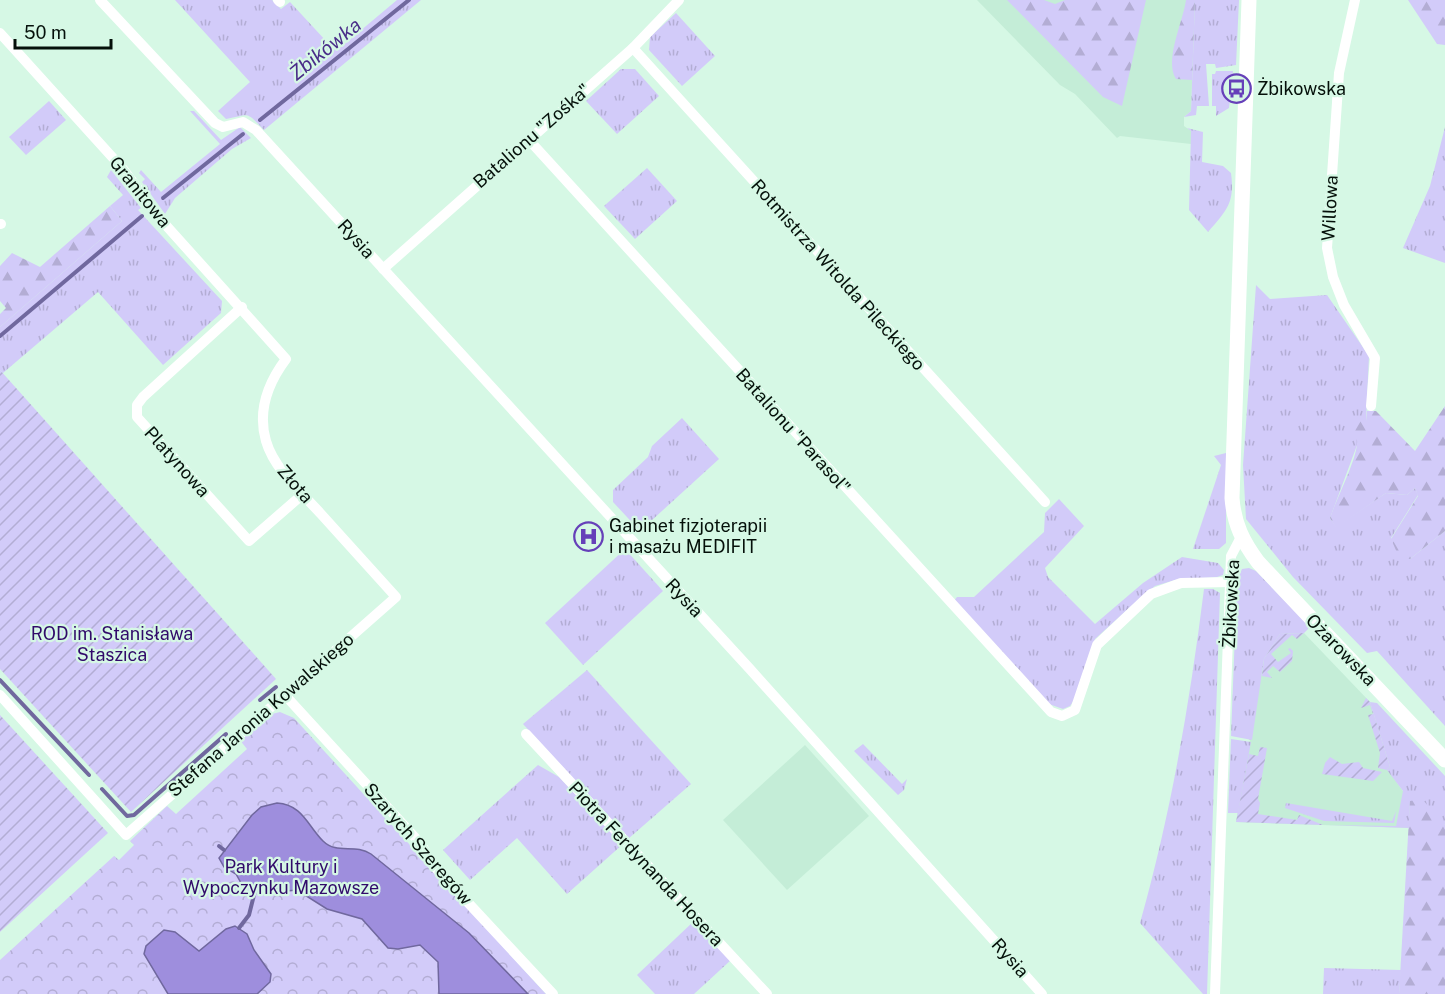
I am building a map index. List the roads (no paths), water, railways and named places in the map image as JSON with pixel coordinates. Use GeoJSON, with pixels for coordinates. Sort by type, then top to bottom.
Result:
{"type":"FeatureCollection","features":[{"type":"Feature","properties":{"kind":"main road","name":"Żbikowska"},"geometry":{"type":"LineString","coordinates":[[1240,537],[1232,498],[1249,0]]}},
{"type":"Feature","properties":{"kind":"main road","name":"Ożarowska"},"geometry":{"type":"LineString","coordinates":[[1240,537],[1258,562],[1445,760]]}},
{"type":"Feature","properties":{"kind":"street","name":"Rysia"},"geometry":{"type":"LineString","coordinates":[[100,0],[214,123],[223,127],[241,122],[250,124],[749,668],[1042,994]]}},
{"type":"Feature","properties":{"kind":"street","name":"Batalionu \"Zośka\""},"geometry":{"type":"LineString","coordinates":[[382,268],[633,48],[680,0]]}},
{"type":"Feature","properties":{"kind":"street","name":"Willowa"},"geometry":{"type":"LineString","coordinates":[[1355,0],[1339,74],[1327,248],[1333,277],[1344,305],[1376,358],[1371,406]]}},
{"type":"Feature","properties":{"kind":"street","name":"Granitowa"},"geometry":{"type":"LineString","coordinates":[[0,33],[123,169],[168,227],[279,351]]}},
{"type":"Feature","properties":{"kind":"street","name":"Rotmistrza Witolda Pileckiego"},"geometry":{"type":"LineString","coordinates":[[633,48],[1045,502]]}},
{"type":"Feature","properties":{"kind":"street","name":"Batalionu \"Parasol\""},"geometry":{"type":"LineString","coordinates":[[529,140],[1036,698],[1052,712],[1062,716],[1075,710],[1100,640],[1151,594],[1180,583],[1230,582]]}},
{"type":"Feature","properties":{"kind":"street","name":"Platynowa"},"geometry":{"type":"LineString","coordinates":[[242,307],[143,397],[137,405],[137,417],[249,542],[303,494]]}},
{"type":"Feature","properties":{"kind":"street","name":"Złota"},"geometry":{"type":"LineString","coordinates":[[279,351],[286,359],[266,391],[264,431],[275,460],[396,597]]}},
{"type":"Feature","properties":{"kind":"street","name":"Żbikowska"},"geometry":{"type":"LineString","coordinates":[[1215,994],[1231,556],[1240,537]]}},
{"type":"Feature","properties":{"kind":"street","name":"Stefana Jaronia Kowalskiego"},"geometry":{"type":"LineString","coordinates":[[0,695],[126,835],[396,597]]}},
{"type":"Feature","properties":{"kind":"street","name":"Szarych Szeregów"},"geometry":{"type":"LineString","coordinates":[[284,694],[421,844],[433,865],[553,994]]}},
{"type":"Feature","properties":{"kind":"street","name":"Piotra Ferdynanda Hosera"},"geometry":{"type":"LineString","coordinates":[[526,734],[766,994]]}},
{"type":"Feature","properties":{"kind":"waterway","name":"Żbikówka"},"geometry":{"type":"LineString","coordinates":[[260,120],[409,0]]}},
{"type":"Feature","properties":{"kind":"waterway","name":"Żbikówka"},"geometry":{"type":"LineString","coordinates":[[163,198],[243,134]]}},
{"type":"Feature","properties":{"kind":"waterway","name":"Żbikówka"},"geometry":{"type":"LineString","coordinates":[[0,336],[142,216]]}},
{"type":"Feature","properties":{"kind":"waterway"},"geometry":{"type":"LineString","coordinates":[[0,680],[89,775]]}},
{"type":"Feature","properties":{"kind":"waterway"},"geometry":{"type":"LineString","coordinates":[[260,700],[276,687]]}},
{"type":"Feature","properties":{"kind":"waterway"},"geometry":{"type":"LineString","coordinates":[[102,789],[127,816],[134,815],[226,734]]}},
{"type":"Feature","properties":{"kind":"waterway"},"geometry":{"type":"LineString","coordinates":[[219,846],[224,850]]}},
{"type":"Feature","properties":{"kind":"waterway"},"geometry":{"type":"LineString","coordinates":[[239,928],[249,915],[255,891]]}},
{"type":"Feature","properties":{"kind":"place","name":"Żbikowska"},"geometry":{"type":"Point","coordinates":[1236,89]}},
{"type":"Feature","properties":{"kind":"place","name":"Gabinet fizjoterapii i masażu MEDIFIT"},"geometry":{"type":"Point","coordinates":[588,536]}},
{"type":"Feature","properties":{"kind":"park label","name":"ROD im. Stanisława Staszica"},"geometry":{"type":"Point","coordinates":[112,644]}},
{"type":"Feature","properties":{"kind":"park label","name":"Park Kultury i Wypoczynku Mazowsze"},"geometry":{"type":"Point","coordinates":[281,877]}}]}
